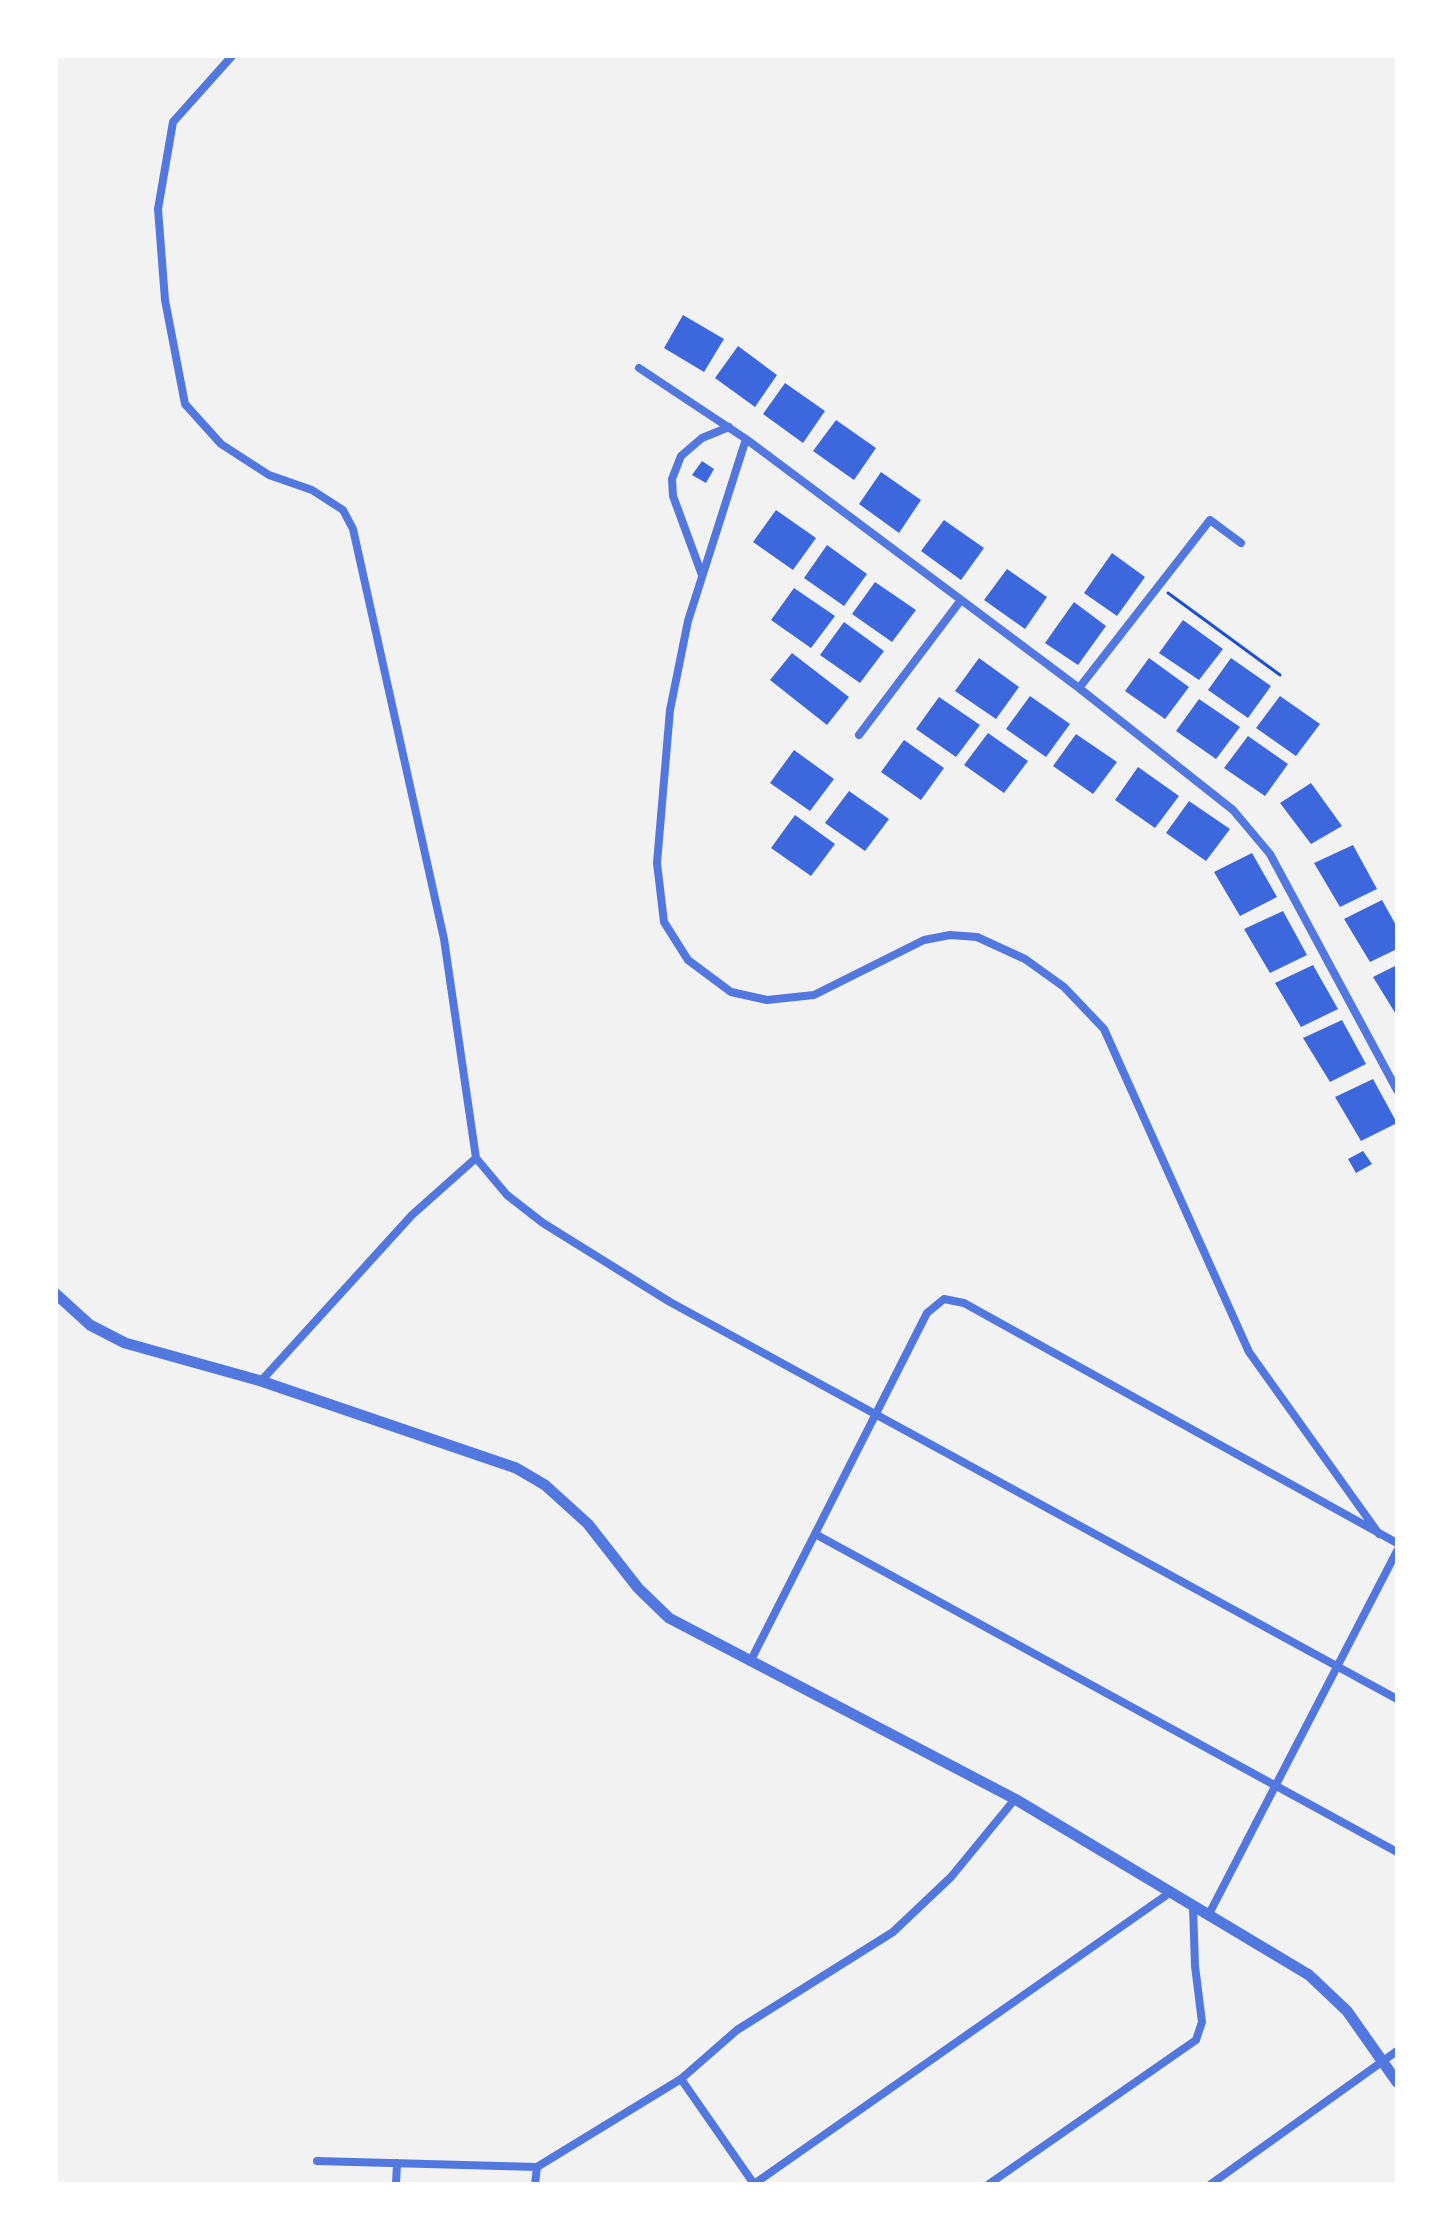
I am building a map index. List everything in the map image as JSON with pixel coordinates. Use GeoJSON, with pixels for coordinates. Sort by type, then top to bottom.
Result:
{"type":"FeatureCollection","features":[{"type":"Feature","properties":{"kind":"street"},"geometry":{"type":"LineString","coordinates":[[232,56],[173,122],[158,209],[165,300],[185,404],[221,444],[269,475],[312,490],[343,510],[353,529],[444,939],[476,1158],[507,1195],[581,1249],[670,1302],[1045,1510],[1397,1699]]}},
{"type":"Feature","properties":{"kind":"street"},"geometry":{"type":"LineString","coordinates":[[639,368],[746,439],[1079,688],[1233,810],[1270,854],[1397,1090]]}},
{"type":"Feature","properties":{"kind":"street"},"geometry":{"type":"LineString","coordinates":[[703,576],[673,496],[672,479],[681,456],[702,438],[729,427]]}},
{"type":"Feature","properties":{"kind":"street"},"geometry":{"type":"LineString","coordinates":[[746,439],[688,621],[670,710],[657,863],[664,922],[688,960],[731,992],[767,1000],[814,995],[924,940],[950,935],[977,937],[1025,959],[1064,987],[1104,1029],[1249,1352],[1379,1534]]}},
{"type":"Feature","properties":{"kind":"street"},"geometry":{"type":"LineString","coordinates":[[1079,688],[1210,520],[1241,543]]}},
{"type":"Feature","properties":{"kind":"street"},"geometry":{"type":"LineString","coordinates":[[859,735],[961,600]]}},
{"type":"Feature","properties":{"kind":"street"},"geometry":{"type":"LineString","coordinates":[[261,1381],[412,1215],[476,1158]]}},
{"type":"Feature","properties":{"kind":"street"},"geometry":{"type":"LineString","coordinates":[[56,1294],[90,1325],[125,1343],[261,1381],[516,1468],[545,1485],[588,1524],[638,1588],[669,1618],[1015,1799],[1168,1894],[1209,1914],[1309,1975],[1332,1994],[1397,2082]]}},
{"type":"Feature","properties":{"kind":"street"},"geometry":{"type":"LineString","coordinates":[[750,1662],[927,1313],[944,1299],[964,1303],[1397,1543]]}},
{"type":"Feature","properties":{"kind":"street"},"geometry":{"type":"LineString","coordinates":[[817,1535],[1397,1852]]}},
{"type":"Feature","properties":{"kind":"street"},"geometry":{"type":"LineString","coordinates":[[1209,1914],[1278,1787],[1397,1551]]}},
{"type":"Feature","properties":{"kind":"street"},"geometry":{"type":"LineString","coordinates":[[317,2161],[537,2167],[681,2079],[737,2030],[893,1932],[951,1877],[1015,1799]]}},
{"type":"Feature","properties":{"kind":"street"},"geometry":{"type":"LineString","coordinates":[[681,2079],[754,2184],[1022,2000],[1168,1894]]}},
{"type":"Feature","properties":{"kind":"street"},"geometry":{"type":"LineString","coordinates":[[989,2184],[1196,2040],[1202,2022],[1195,1966],[1193,1906]]}},
{"type":"Feature","properties":{"kind":"street"},"geometry":{"type":"LineString","coordinates":[[1211,2184],[1397,2051]]}},
{"type":"Feature","properties":{"kind":"street"},"geometry":{"type":"LineString","coordinates":[[396,2184],[397,2163]]}},
{"type":"Feature","properties":{"kind":"street"},"geometry":{"type":"LineString","coordinates":[[535,2184],[537,2167]]}},
{"type":"Feature","properties":{"kind":"path"},"geometry":{"type":"LineString","coordinates":[[1159,586],[1280,675]]}},
{"type":"Feature","properties":{"kind":"building"},"geometry":{"type":"Polygon","coordinates":[[[683,315],[724,339],[704,372],[664,348],[683,315]]]}},
{"type":"Feature","properties":{"kind":"building"},"geometry":{"type":"Polygon","coordinates":[[[738,346],[777,375],[755,407],[715,378],[738,346]]]}},
{"type":"Feature","properties":{"kind":"building"},"geometry":{"type":"Polygon","coordinates":[[[785,383],[825,411],[803,443],[763,414],[785,383]]]}},
{"type":"Feature","properties":{"kind":"building"},"geometry":{"type":"Polygon","coordinates":[[[836,420],[876,448],[854,480],[813,451],[836,420]]]}},
{"type":"Feature","properties":{"kind":"building"},"geometry":{"type":"Polygon","coordinates":[[[702,461],[714,469],[706,483],[692,475],[702,461]]]}},
{"type":"Feature","properties":{"kind":"building"},"geometry":{"type":"Polygon","coordinates":[[[881,472],[921,500],[899,533],[859,504],[881,472]]]}},
{"type":"Feature","properties":{"kind":"building"},"geometry":{"type":"Polygon","coordinates":[[[776,510],[816,538],[793,570],[753,542],[776,510]]]}},
{"type":"Feature","properties":{"kind":"building"},"geometry":{"type":"Polygon","coordinates":[[[944,520],[984,548],[961,580],[921,551],[944,520]]]}},
{"type":"Feature","properties":{"kind":"building"},"geometry":{"type":"Polygon","coordinates":[[[827,545],[867,574],[844,606],[804,578],[827,545]]]}},
{"type":"Feature","properties":{"kind":"building"},"geometry":{"type":"Polygon","coordinates":[[[1112,553],[1145,577],[1117,616],[1084,593],[1112,553]]]}},
{"type":"Feature","properties":{"kind":"building"},"geometry":{"type":"Polygon","coordinates":[[[1007,569],[1047,597],[1025,629],[984,600],[1007,569]]]}},
{"type":"Feature","properties":{"kind":"building"},"geometry":{"type":"Polygon","coordinates":[[[875,582],[916,610],[892,642],[852,614],[875,582]]]}},
{"type":"Feature","properties":{"kind":"building"},"geometry":{"type":"Polygon","coordinates":[[[794,588],[835,616],[811,648],[771,620],[794,588]]]}},
{"type":"Feature","properties":{"kind":"building"},"geometry":{"type":"Polygon","coordinates":[[[1074,602],[1106,626],[1078,665],[1045,643],[1074,602]]]}},
{"type":"Feature","properties":{"kind":"building"},"geometry":{"type":"Polygon","coordinates":[[[1183,620],[1223,649],[1199,680],[1159,653],[1183,620]]]}},
{"type":"Feature","properties":{"kind":"building"},"geometry":{"type":"Polygon","coordinates":[[[844,622],[884,651],[860,683],[820,655],[844,622]]]}},
{"type":"Feature","properties":{"kind":"building"},"geometry":{"type":"Polygon","coordinates":[[[792,653],[849,697],[827,725],[770,680],[792,653]]]}},
{"type":"Feature","properties":{"kind":"building"},"geometry":{"type":"Polygon","coordinates":[[[979,658],[1019,687],[996,719],[955,691],[979,658]]]}},
{"type":"Feature","properties":{"kind":"building"},"geometry":{"type":"Polygon","coordinates":[[[1149,658],[1189,687],[1165,719],[1125,691],[1149,658]]]}},
{"type":"Feature","properties":{"kind":"building"},"geometry":{"type":"Polygon","coordinates":[[[1231,658],[1271,686],[1248,718],[1208,690],[1231,658]]]}},
{"type":"Feature","properties":{"kind":"building"},"geometry":{"type":"Polygon","coordinates":[[[1030,696],[1070,724],[1046,757],[1006,729],[1030,696]]]}},
{"type":"Feature","properties":{"kind":"building"},"geometry":{"type":"Polygon","coordinates":[[[1280,696],[1320,724],[1296,756],[1256,728],[1280,696]]]}},
{"type":"Feature","properties":{"kind":"building"},"geometry":{"type":"Polygon","coordinates":[[[939,697],[980,725],[956,757],[916,729],[939,697]]]}},
{"type":"Feature","properties":{"kind":"building"},"geometry":{"type":"Polygon","coordinates":[[[1199,699],[1240,727],[1216,759],[1176,731],[1199,699]]]}},
{"type":"Feature","properties":{"kind":"building"},"geometry":{"type":"Polygon","coordinates":[[[988,733],[1028,761],[1004,793],[964,765],[988,733]]]}},
{"type":"Feature","properties":{"kind":"building"},"geometry":{"type":"Polygon","coordinates":[[[1076,734],[1117,762],[1093,794],[1053,766],[1076,734]]]}},
{"type":"Feature","properties":{"kind":"building"},"geometry":{"type":"Polygon","coordinates":[[[1248,736],[1288,764],[1265,796],[1224,768],[1248,736]]]}},
{"type":"Feature","properties":{"kind":"building"},"geometry":{"type":"Polygon","coordinates":[[[904,740],[944,768],[921,800],[881,772],[904,740]]]}},
{"type":"Feature","properties":{"kind":"building"},"geometry":{"type":"Polygon","coordinates":[[[794,750],[834,779],[810,811],[770,783],[794,750]]]}},
{"type":"Feature","properties":{"kind":"building"},"geometry":{"type":"Polygon","coordinates":[[[1138,767],[1179,796],[1155,828],[1115,800],[1138,767]]]}},
{"type":"Feature","properties":{"kind":"building"},"geometry":{"type":"Polygon","coordinates":[[[1311,783],[1342,826],[1311,844],[1280,803],[1311,783]]]}},
{"type":"Feature","properties":{"kind":"building"},"geometry":{"type":"Polygon","coordinates":[[[849,791],[889,819],[865,851],[825,823],[849,791]]]}},
{"type":"Feature","properties":{"kind":"building"},"geometry":{"type":"Polygon","coordinates":[[[1189,801],[1230,829],[1206,861],[1166,833],[1189,801]]]}},
{"type":"Feature","properties":{"kind":"building"},"geometry":{"type":"Polygon","coordinates":[[[795,815],[835,844],[811,876],[771,848],[795,815]]]}},
{"type":"Feature","properties":{"kind":"building"},"geometry":{"type":"Polygon","coordinates":[[[1353,845],[1377,889],[1340,907],[1314,863],[1353,845]]]}},
{"type":"Feature","properties":{"kind":"building"},"geometry":{"type":"Polygon","coordinates":[[[1252,853],[1277,897],[1240,916],[1214,872],[1252,853]]]}},
{"type":"Feature","properties":{"kind":"building"},"geometry":{"type":"Polygon","coordinates":[[[1382,900],[1397,927],[1397,949],[1370,962],[1344,919],[1382,900]]]}},
{"type":"Feature","properties":{"kind":"building"},"geometry":{"type":"Polygon","coordinates":[[[1283,911],[1307,955],[1270,973],[1244,929],[1283,911]]]}},
{"type":"Feature","properties":{"kind":"building"},"geometry":{"type":"Polygon","coordinates":[[[1313,965],[1338,1009],[1301,1027],[1275,983],[1313,965]]]}},
{"type":"Feature","properties":{"kind":"building"},"geometry":{"type":"Polygon","coordinates":[[[1397,965],[1397,1016],[1373,977],[1397,965]]]}},
{"type":"Feature","properties":{"kind":"building"},"geometry":{"type":"Polygon","coordinates":[[[1342,1020],[1366,1064],[1330,1082],[1303,1038],[1342,1020]]]}},
{"type":"Feature","properties":{"kind":"building"},"geometry":{"type":"Polygon","coordinates":[[[1373,1079],[1397,1123],[1361,1141],[1335,1097],[1373,1079]]]}},
{"type":"Feature","properties":{"kind":"building"},"geometry":{"type":"Polygon","coordinates":[[[1363,1151],[1372,1164],[1356,1173],[1348,1159],[1363,1151]]]}}]}
